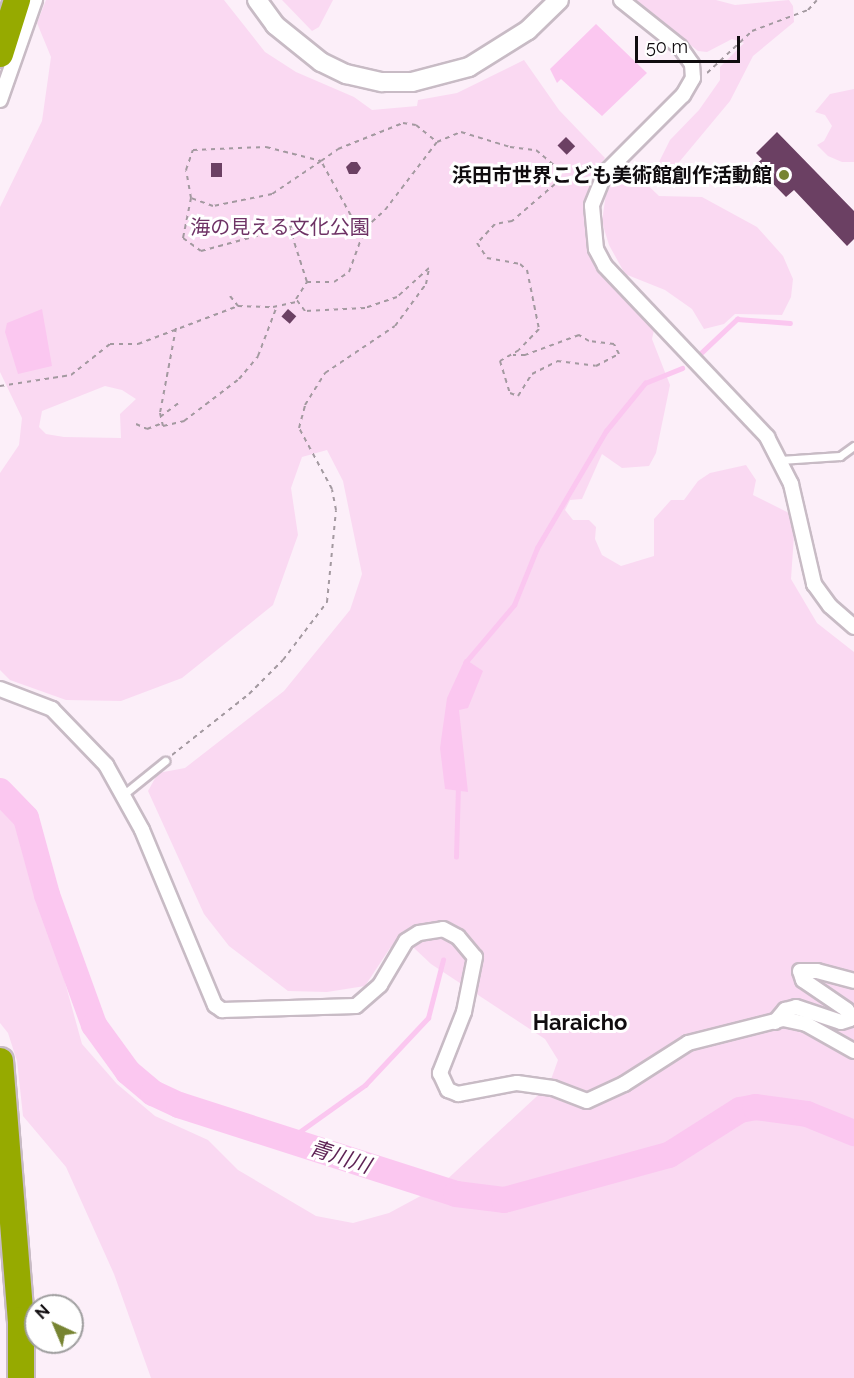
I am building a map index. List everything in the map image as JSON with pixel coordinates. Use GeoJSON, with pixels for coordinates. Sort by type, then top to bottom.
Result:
{"type":"FeatureCollection","features":[{"type":"Feature","properties":{"kind":"highway"},"geometry":{"type":"LineString","coordinates":[[0,54],[17,0]]}},
{"type":"Feature","properties":{"kind":"highway"},"geometry":{"type":"LineString","coordinates":[[0,1061],[21,1320],[21,1378]]}},
{"type":"Feature","properties":{"kind":"highway"},"geometry":{"type":"LineString","coordinates":[[6,1125],[27,1251],[31,1294]]}},
{"type":"Feature","properties":{"kind":"highway"},"geometry":{"type":"LineString","coordinates":[[37,1354],[38,1378]]}},
{"type":"Feature","properties":{"kind":"street"},"geometry":{"type":"LineString","coordinates":[[0,99],[35,0]]}},
{"type":"Feature","properties":{"kind":"street"},"geometry":{"type":"LineString","coordinates":[[257,0],[275,25],[321,62],[346,74],[373,80],[412,82],[470,67],[528,30],[559,0]]}},
{"type":"Feature","properties":{"kind":"street"},"geometry":{"type":"LineString","coordinates":[[621,0],[680,47],[693,64],[693,78],[683,95],[605,173],[592,206],[594,242],[605,266],[762,429],[791,484],[814,584],[830,606],[854,627]]}},
{"type":"Feature","properties":{"kind":"street"},"geometry":{"type":"LineString","coordinates":[[0,689],[52,709],[92,748],[124,794],[215,1005],[222,1010],[356,1006],[380,985],[406,942],[419,933],[443,929],[458,937],[475,957],[476,965],[464,1012],[440,1073],[448,1090],[458,1095],[518,1083],[553,1088],[587,1101],[624,1084],[688,1043],[721,1032],[775,1022],[797,1020],[854,1052]]}},
{"type":"Feature","properties":{"kind":"street"},"geometry":{"type":"LineString","coordinates":[[775,1022],[785,1010],[796,1007],[841,1022],[850,1019],[847,1010],[799,977],[801,971],[817,971],[854,981]]}},
{"type":"Feature","properties":{"kind":"lane"},"geometry":{"type":"LineString","coordinates":[[780,460],[840,456],[854,446]]}},
{"type":"Feature","properties":{"kind":"lane"},"geometry":{"type":"LineString","coordinates":[[124,794],[165,761]]}},
{"type":"Feature","properties":{"kind":"path"},"geometry":{"type":"LineString","coordinates":[[693,78],[709,73],[752,31],[808,10],[816,0]]}},
{"type":"Feature","properties":{"kind":"path"},"geometry":{"type":"LineString","coordinates":[[191,198],[213,206],[272,194],[321,160],[353,142],[403,123],[416,125],[437,142]]}},
{"type":"Feature","properties":{"kind":"path"},"geometry":{"type":"LineString","coordinates":[[308,282],[341,280],[349,272],[365,228],[385,210],[437,142],[461,132],[510,147],[536,150],[556,167],[555,184],[512,221],[488,229],[477,243],[487,258],[520,264],[527,270],[539,329],[513,355],[500,361],[502,376],[514,397],[536,371],[557,361],[596,366],[620,354],[614,344],[601,344],[579,335],[525,355],[513,355]]}},
{"type":"Feature","properties":{"kind":"path"},"geometry":{"type":"LineString","coordinates":[[266,147],[321,160],[355,223],[365,228],[312,221],[211,250],[196,250],[183,238],[191,198],[186,170],[189,155],[198,148],[266,147]]}},
{"type":"Feature","properties":{"kind":"path"},"geometry":{"type":"LineString","coordinates":[[0,386],[71,375],[110,344],[138,344],[238,306],[277,306],[297,302],[308,282],[290,226]]}},
{"type":"Feature","properties":{"kind":"path"},"geometry":{"type":"LineString","coordinates":[[165,761],[249,694],[283,660],[327,602],[336,510],[332,489],[299,428],[305,405],[326,373],[396,326],[426,284],[429,268],[397,297],[382,304],[305,311],[297,302]]}},
{"type":"Feature","properties":{"kind":"path"},"geometry":{"type":"LineString","coordinates":[[230,296],[238,306]]}},
{"type":"Feature","properties":{"kind":"path"},"geometry":{"type":"LineString","coordinates":[[136,424],[147,429],[160,424],[184,421],[238,379],[258,356],[277,306]]}},
{"type":"Feature","properties":{"kind":"path"},"geometry":{"type":"LineString","coordinates":[[160,424],[159,417],[176,328]]}},
{"type":"Feature","properties":{"kind":"path"},"geometry":{"type":"LineString","coordinates":[[159,417],[181,401]]}},
{"type":"Feature","properties":{"kind":"green space","name":"海の見える文化公園"},"geometry":{"type":"Polygon","coordinates":[[[46,0],[224,0],[265,52],[296,72],[354,97],[372,110],[417,106],[418,100],[457,93],[524,60],[559,110],[605,158],[592,177],[585,222],[587,246],[595,268],[654,330],[652,339],[670,385],[656,453],[649,466],[622,468],[602,454],[582,499],[570,500],[565,510],[573,520],[589,520],[596,527],[595,539],[602,555],[621,566],[654,556],[654,519],[671,500],[684,500],[698,481],[710,473],[746,465],[756,480],[753,495],[789,513],[794,535],[791,579],[817,623],[854,652],[854,1378],[151,1378],[114,1274],[66,1167],[23,1116],[17,1061],[8,1033],[0,1023],[0,803],[20,819],[82,1044],[117,1084],[155,1116],[208,1140],[238,1170],[316,1216],[353,1223],[389,1213],[441,1185],[549,1085],[558,1060],[545,1039],[431,964],[414,948],[390,948],[365,986],[327,992],[288,991],[229,946],[204,914],[148,791],[158,773],[185,768],[284,691],[350,610],[362,574],[343,481],[327,450],[302,457],[291,488],[298,535],[273,605],[182,678],[121,701],[66,700],[10,680],[0,670],[0,473],[19,445],[22,418],[0,372],[0,207],[42,121],[51,57],[37,23],[46,0]],[[105,386],[42,411],[39,427],[46,434],[64,437],[121,438],[120,414],[136,399],[122,390],[105,386]]]}},
{"type":"Feature","properties":{"kind":"green space"},"geometry":{"type":"Polygon","coordinates":[[[282,0],[333,0],[319,27],[312,31],[282,0]]]}},
{"type":"Feature","properties":{"kind":"green space"},"geometry":{"type":"Polygon","coordinates":[[[635,0],[716,0],[735,5],[789,0],[793,6],[794,22],[753,56],[730,101],[670,173],[658,179],[655,170],[670,140],[699,110],[720,80],[720,67],[744,43],[732,39],[707,52],[698,51],[635,0]]]}},
{"type":"Feature","properties":{"kind":"green space"},"geometry":{"type":"Polygon","coordinates":[[[854,89],[854,162],[842,162],[828,156],[817,145],[824,141],[832,126],[825,115],[815,112],[830,94],[854,89]]]}},
{"type":"Feature","properties":{"kind":"green space"},"geometry":{"type":"Polygon","coordinates":[[[633,171],[659,196],[702,197],[757,227],[783,256],[793,279],[791,297],[782,315],[735,314],[724,324],[704,329],[692,309],[665,290],[625,274],[609,245],[602,222],[606,193],[620,173],[633,171]]]}},
{"type":"Feature","properties":{"kind":"shaded area"},"geometry":{"type":"Polygon","coordinates":[[[596,24],[647,73],[602,116],[561,79],[557,83],[550,69],[596,24]]]}},
{"type":"Feature","properties":{"kind":"shaded area"},"geometry":{"type":"Polygon","coordinates":[[[42,309],[52,366],[18,374],[5,332],[7,323],[42,309]]]}},
{"type":"Feature","properties":{"kind":"shaded area"},"geometry":{"type":"Polygon","coordinates":[[[465,659],[483,671],[468,708],[459,710],[468,792],[445,789],[440,748],[447,698],[465,659]]]}},
{"type":"Feature","properties":{"kind":"building"},"geometry":{"type":"Polygon","coordinates":[[[777,132],[854,211],[854,239],[847,246],[794,190],[786,197],[755,165],[762,159],[756,153],[777,132]]]}},
{"type":"Feature","properties":{"kind":"building"},"geometry":{"type":"Polygon","coordinates":[[[566,137],[575,146],[567,155],[558,145],[566,137]]]}},
{"type":"Feature","properties":{"kind":"building"},"geometry":{"type":"Polygon","coordinates":[[[351,162],[357,162],[361,168],[357,174],[349,174],[346,167],[351,162]]]}},
{"type":"Feature","properties":{"kind":"building"},"geometry":{"type":"Polygon","coordinates":[[[211,163],[222,163],[222,177],[211,177],[211,163]]]}},
{"type":"Feature","properties":{"kind":"building"},"geometry":{"type":"Polygon","coordinates":[[[288,309],[296,316],[290,324],[281,317],[288,309]]]}},
{"type":"Feature","properties":{"kind":"waterway"},"geometry":{"type":"LineString","coordinates":[[701,353],[737,319],[790,323]]}},
{"type":"Feature","properties":{"kind":"waterway"},"geometry":{"type":"LineString","coordinates":[[465,663],[514,605],[537,548],[606,431],[645,383],[682,368]]}},
{"type":"Feature","properties":{"kind":"waterway"},"geometry":{"type":"LineString","coordinates":[[456,857],[458,786]]}},
{"type":"Feature","properties":{"kind":"waterway","name":"青川川"},"geometry":{"type":"LineString","coordinates":[[0,791],[26,818],[47,895],[94,1025],[128,1072],[153,1093],[179,1105],[456,1194],[504,1200],[669,1155],[740,1110],[755,1107],[807,1114],[854,1133]]}},
{"type":"Feature","properties":{"kind":"waterway"},"geometry":{"type":"LineString","coordinates":[[288,1140],[365,1085],[428,1018],[443,960]]}},
{"type":"Feature","properties":{"kind":"place","name":"浜田市世界こども美術館創作活動館"},"geometry":{"type":"Point","coordinates":[784,175]}},
{"type":"Feature","properties":{"kind":"district","name":"Haraicho"},"geometry":{"type":"Point","coordinates":[580,1023]}}]}
